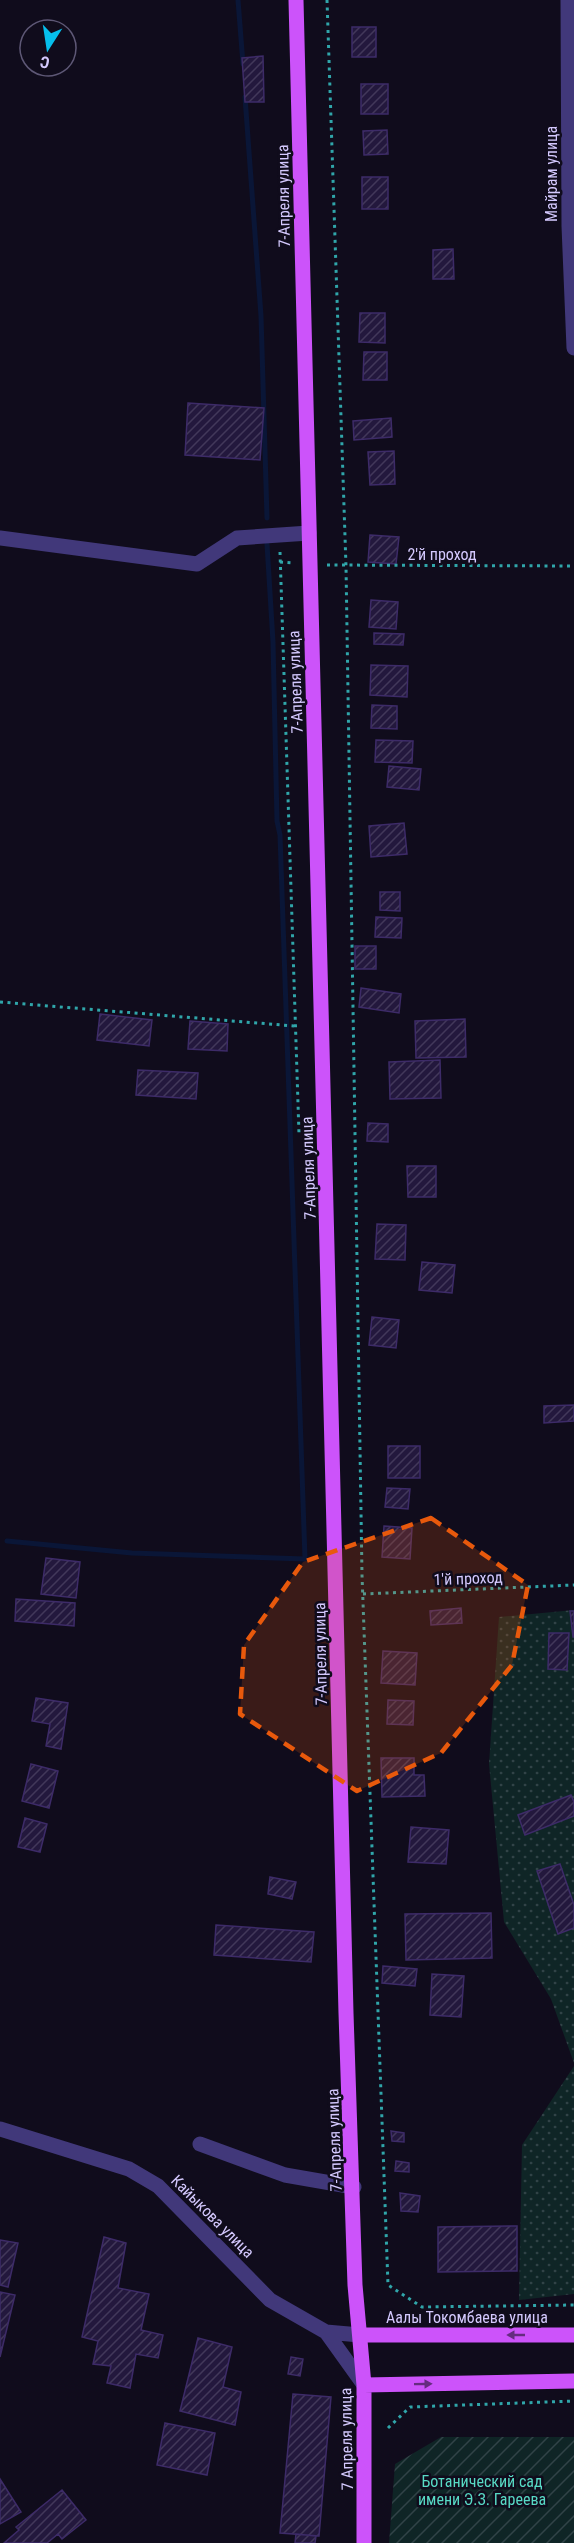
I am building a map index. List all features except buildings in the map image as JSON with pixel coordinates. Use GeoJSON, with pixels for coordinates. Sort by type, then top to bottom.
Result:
{"type":"FeatureCollection","features":[{"type":"Feature","properties":{"kind":"main road","name":"7-Апреля улица"},"geometry":{"type":"LineString","coordinates":[[296,0],[346,2013],[354,2187],[355,2284],[360,2335]]}},
{"type":"Feature","properties":{"kind":"main road","name":"Аалы Токомбаева улица"},"geometry":{"type":"LineString","coordinates":[[360,2335],[574,2335]]}},
{"type":"Feature","properties":{"kind":"main road","name":"7 Апреля улица"},"geometry":{"type":"LineString","coordinates":[[360,2335],[364,2385],[366,2481],[364,2543]]}},
{"type":"Feature","properties":{"kind":"main road"},"geometry":{"type":"LineString","coordinates":[[364,2385],[574,2381]]}},
{"type":"Feature","properties":{"kind":"street","name":"Майрам улица"},"geometry":{"type":"LineString","coordinates":[[568,0],[569,226],[574,348]]}},
{"type":"Feature","properties":{"kind":"street"},"geometry":{"type":"LineString","coordinates":[[0,538],[198,564],[237,538],[309,533]]}},
{"type":"Feature","properties":{"kind":"street","name":"Кайыкова улица"},"geometry":{"type":"LineString","coordinates":[[0,2129],[129,2169],[158,2186],[270,2300],[326,2332],[364,2385]]}},
{"type":"Feature","properties":{"kind":"street"},"geometry":{"type":"LineString","coordinates":[[201,2144],[285,2175],[354,2187]]}},
{"type":"Feature","properties":{"kind":"street"},"geometry":{"type":"LineString","coordinates":[[326,2332],[360,2335]]}},
{"type":"Feature","properties":{"kind":"path"},"geometry":{"type":"LineString","coordinates":[[327,0],[346,566],[363,1594],[388,2285],[422,2307],[574,2305]]}},
{"type":"Feature","properties":{"kind":"path"},"geometry":{"type":"LineString","coordinates":[[280,535],[299,1134]]}},
{"type":"Feature","properties":{"kind":"path","name":"2'й проход"},"geometry":{"type":"LineString","coordinates":[[310,564],[574,566]]}},
{"type":"Feature","properties":{"kind":"path"},"geometry":{"type":"LineString","coordinates":[[0,1002],[294,1026]]}},
{"type":"Feature","properties":{"kind":"path","name":"1'й проход"},"geometry":{"type":"LineString","coordinates":[[363,1594],[574,1585]]}},
{"type":"Feature","properties":{"kind":"path"},"geometry":{"type":"LineString","coordinates":[[387,2428],[410,2407],[574,2401]]}},
{"type":"Feature","properties":{"kind":"highlighted area"},"geometry":{"type":"Polygon","coordinates":[[[431,1518],[528,1585],[512,1665],[441,1753],[357,1791],[240,1714],[244,1645],[303,1562],[431,1518]]]}},
{"type":"Feature","properties":{"kind":"green space"},"geometry":{"type":"Polygon","coordinates":[[[574,1610],[574,2063],[551,1999],[504,1922],[489,1764],[499,1617],[574,1610]]]}},
{"type":"Feature","properties":{"kind":"green space"},"geometry":{"type":"Polygon","coordinates":[[[574,2066],[574,2294],[519,2300],[522,2145],[574,2066]]]}},
{"type":"Feature","properties":{"kind":"green space","name":"Ботанический сад имени Э.З. Гареева"},"geometry":{"type":"Polygon","coordinates":[[[441,2437],[574,2437],[574,2543],[389,2543],[395,2464],[441,2437]]]}},
{"type":"Feature","properties":{"kind":"waterway"},"geometry":{"type":"LineString","coordinates":[[238,0],[243,64]]}},
{"type":"Feature","properties":{"kind":"waterway"},"geometry":{"type":"LineString","coordinates":[[245,97],[261,316],[267,518]]}},
{"type":"Feature","properties":{"kind":"waterway"},"geometry":{"type":"LineString","coordinates":[[7,1541],[132,1553],[305,1559],[280,835],[277,821],[273,642],[267,544]]}}]}
